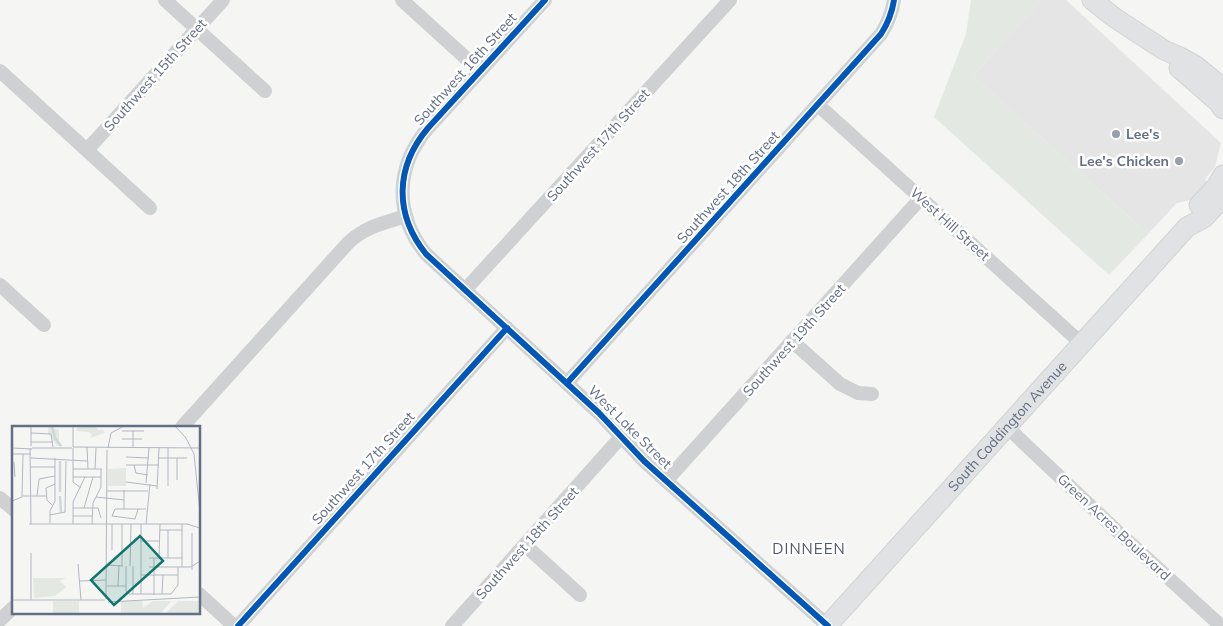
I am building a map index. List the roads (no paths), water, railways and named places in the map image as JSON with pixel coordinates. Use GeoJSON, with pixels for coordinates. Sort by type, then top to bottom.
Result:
{"type":"FeatureCollection","features":[{"type":"Feature","properties":{"kind":"main road"},"geometry":{"type":"LineString","coordinates":[[1092,0],[1115,18],[1164,50],[1196,66],[1223,88]]}},
{"type":"Feature","properties":{"kind":"main road"},"geometry":{"type":"LineString","coordinates":[[1164,50],[1180,69],[1218,102],[1223,109]]}},
{"type":"Feature","properties":{"kind":"main road","name":"South Coddington Avenue"},"geometry":{"type":"LineString","coordinates":[[1187,228],[1194,210],[1216,186],[1223,175]]}},
{"type":"Feature","properties":{"kind":"main road","name":"South Coddington Avenue"},"geometry":{"type":"LineString","coordinates":[[828,626],[1187,228],[1204,218],[1223,197]]}},
{"type":"Feature","properties":{"kind":"street"},"geometry":{"type":"LineString","coordinates":[[165,0],[265,91]]}},
{"type":"Feature","properties":{"kind":"street","name":"Southwest 15th Street"},"geometry":{"type":"LineString","coordinates":[[87,150],[222,0]]}},
{"type":"Feature","properties":{"kind":"street"},"geometry":{"type":"LineString","coordinates":[[402,0],[480,71]]}},
{"type":"Feature","properties":{"kind":"street","name":"Southwest 16th Street"},"geometry":{"type":"LineString","coordinates":[[406,216],[402,196],[406,164],[421,136],[545,0]]}},
{"type":"Feature","properties":{"kind":"street","name":"Southwest 17th Street"},"geometry":{"type":"LineString","coordinates":[[466,290],[730,0]]}},
{"type":"Feature","properties":{"kind":"street","name":"Southwest 18th Street"},"geometry":{"type":"LineString","coordinates":[[568,383],[881,34],[889,21],[894,0]]}},
{"type":"Feature","properties":{"kind":"street"},"geometry":{"type":"LineString","coordinates":[[3,78],[87,150],[150,208]]}},
{"type":"Feature","properties":{"kind":"street","name":"West Hill Street"},"geometry":{"type":"LineString","coordinates":[[818,105],[1082,343]]}},
{"type":"Feature","properties":{"kind":"street","name":"Southwest 19th Street"},"geometry":{"type":"LineString","coordinates":[[666,481],[921,198]]}},
{"type":"Feature","properties":{"kind":"street"},"geometry":{"type":"LineString","coordinates":[[183,426],[355,236],[372,226],[406,216]]}},
{"type":"Feature","properties":{"kind":"street","name":"West Lake Street"},"geometry":{"type":"LineString","coordinates":[[406,216],[412,232],[426,254],[568,383],[644,461],[828,626]]}},
{"type":"Feature","properties":{"kind":"street"},"geometry":{"type":"LineString","coordinates":[[0,285],[44,325]]}},
{"type":"Feature","properties":{"kind":"street","name":"Southwest 17th Street"},"geometry":{"type":"LineString","coordinates":[[236,626],[507,328]]}},
{"type":"Feature","properties":{"kind":"street"},"geometry":{"type":"LineString","coordinates":[[792,341],[840,384],[858,393],[872,394]]}},
{"type":"Feature","properties":{"kind":"street","name":"Green Acres Boulevard"},"geometry":{"type":"LineString","coordinates":[[1007,427],[1117,531],[1222,626]]}},
{"type":"Feature","properties":{"kind":"street","name":"Southwest 18th Street"},"geometry":{"type":"LineString","coordinates":[[452,626],[621,437]]}},
{"type":"Feature","properties":{"kind":"street"},"geometry":{"type":"LineString","coordinates":[[0,498],[12,508]]}},
{"type":"Feature","properties":{"kind":"street"},"geometry":{"type":"LineString","coordinates":[[525,545],[580,595]]}},
{"type":"Feature","properties":{"kind":"street"},"geometry":{"type":"LineString","coordinates":[[200,595],[236,626]]}},
{"type":"Feature","properties":{"kind":"street"},"geometry":{"type":"LineString","coordinates":[[0,620],[12,609]]}},
{"type":"Feature","properties":{"kind":"place","name":"Lee's"},"geometry":{"type":"Point","coordinates":[1116,134]}},
{"type":"Feature","properties":{"kind":"place","name":"Lee's Chicken"},"geometry":{"type":"Point","coordinates":[1179,161]}},
{"type":"Feature","properties":{"kind":"district","name":"DINNEEN"},"geometry":{"type":"Point","coordinates":[809,549]}}]}
